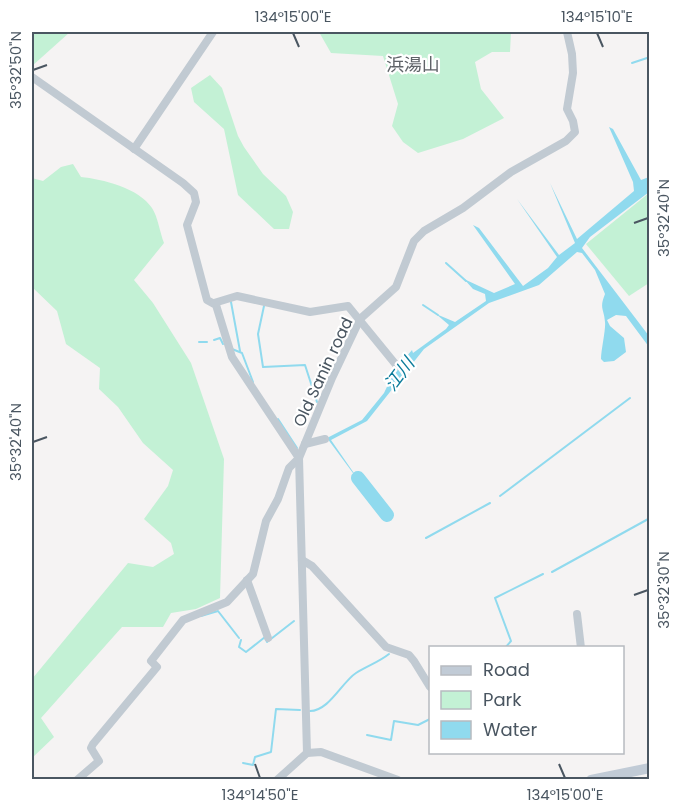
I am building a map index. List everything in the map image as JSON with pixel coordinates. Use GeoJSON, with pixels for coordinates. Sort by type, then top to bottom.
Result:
{"type":"FeatureCollection","features":[{"type":"Feature","properties":{"kind":"main road"},"geometry":{"type":"LineString","coordinates":[[591,780],[650,768]]}},
{"type":"Feature","properties":{"kind":"street"},"geometry":{"type":"LineString","coordinates":[[134,149],[213,32]]}},
{"type":"Feature","properties":{"kind":"street","name":"Old Sanin road"},"geometry":{"type":"LineString","coordinates":[[307,753],[299,458],[360,320],[396,287],[408,252],[424,231],[464,208],[511,172],[571,137],[575,127],[567,104],[573,73],[567,32]]}},
{"type":"Feature","properties":{"kind":"street"},"geometry":{"type":"LineString","coordinates":[[32,77],[194,193],[196,202],[187,225],[207,300],[214,303],[237,296],[310,312],[328,311],[348,306],[396,366]]}},
{"type":"Feature","properties":{"kind":"street"},"geometry":{"type":"LineString","coordinates":[[77,780],[99,761],[91,748],[93,744],[156,667],[151,661],[183,620],[227,602],[254,570],[266,521],[278,499],[289,468],[299,458],[232,357],[214,303]]}},
{"type":"Feature","properties":{"kind":"street"},"geometry":{"type":"LineString","coordinates":[[305,444],[325,439]]}},
{"type":"Feature","properties":{"kind":"street"},"geometry":{"type":"LineString","coordinates":[[302,560],[312,566],[386,647],[409,655],[429,685]]}},
{"type":"Feature","properties":{"kind":"street"},"geometry":{"type":"LineString","coordinates":[[247,580],[268,638]]}},
{"type":"Feature","properties":{"kind":"street"},"geometry":{"type":"LineString","coordinates":[[577,614],[581,646]]}},
{"type":"Feature","properties":{"kind":"street"},"geometry":{"type":"LineString","coordinates":[[277,780],[307,753],[321,752],[398,780]]}},
{"type":"Feature","properties":{"kind":"green space"},"geometry":{"type":"Polygon","coordinates":[[[35,32],[70,32],[32,66],[32,35],[35,32]]]}},
{"type":"Feature","properties":{"kind":"green space"},"geometry":{"type":"Polygon","coordinates":[[[319,32],[511,32],[510,52],[492,52],[475,62],[481,89],[504,118],[463,139],[418,153],[403,142],[392,126],[398,104],[383,56],[331,53],[319,32]]]}},
{"type":"Feature","properties":{"kind":"green space"},"geometry":{"type":"Polygon","coordinates":[[[210,75],[222,88],[244,147],[263,174],[286,196],[293,212],[289,229],[274,229],[238,195],[224,129],[194,102],[191,88],[210,75]]]}},
{"type":"Feature","properties":{"kind":"green space"},"geometry":{"type":"Polygon","coordinates":[[[73,164],[81,177],[109,182],[138,195],[152,208],[156,216],[164,243],[134,280],[153,303],[191,363],[224,459],[220,598],[196,609],[171,613],[163,627],[122,627],[41,718],[54,737],[32,758],[32,679],[128,563],[153,567],[174,554],[171,543],[144,519],[168,486],[173,470],[143,443],[118,407],[99,389],[100,368],[66,344],[57,311],[32,287],[32,178],[43,181],[61,167],[73,164]]]}},
{"type":"Feature","properties":{"kind":"green space"},"geometry":{"type":"Polygon","coordinates":[[[649,193],[649,283],[629,296],[586,244],[649,193]]]}},
{"type":"Feature","properties":{"kind":"water"},"geometry":{"type":"Polygon","coordinates":[[[609,127],[613,129],[641,180],[649,177],[649,192],[590,237],[582,248],[649,336],[649,347],[626,316],[616,315],[607,320],[610,326],[624,338],[626,352],[614,361],[604,362],[601,359],[605,325],[602,306],[605,294],[595,270],[582,253],[577,252],[539,285],[489,303],[424,349],[367,421],[331,440],[367,492],[327,438],[362,420],[384,393],[395,370],[412,350],[413,353],[446,329],[449,325],[436,314],[455,322],[486,301],[485,294],[473,289],[464,279],[494,293],[515,284],[473,225],[479,228],[523,286],[548,268],[557,257],[517,199],[559,255],[575,243],[550,183],[577,239],[634,191],[633,182],[609,127]]]}},
{"type":"Feature","properties":{"kind":"waterway"},"geometry":{"type":"LineString","coordinates":[[632,63],[650,57]]}},
{"type":"Feature","properties":{"kind":"waterway"},"geometry":{"type":"LineString","coordinates":[[446,263],[466,281]]}},
{"type":"Feature","properties":{"kind":"waterway"},"geometry":{"type":"LineString","coordinates":[[231,302],[240,351]]}},
{"type":"Feature","properties":{"kind":"waterway"},"geometry":{"type":"LineString","coordinates":[[423,305],[438,315]]}},
{"type":"Feature","properties":{"kind":"waterway"},"geometry":{"type":"LineString","coordinates":[[264,306],[258,334],[263,367],[305,365],[317,402]]}},
{"type":"Feature","properties":{"kind":"waterway"},"geometry":{"type":"LineString","coordinates":[[214,340],[220,338],[223,344]]}},
{"type":"Feature","properties":{"kind":"waterway"},"geometry":{"type":"LineString","coordinates":[[199,342],[207,342]]}},
{"type":"Feature","properties":{"kind":"waterway"},"geometry":{"type":"LineString","coordinates":[[232,349],[242,353],[253,382]]}},
{"type":"Feature","properties":{"kind":"waterway"},"geometry":{"type":"LineString","coordinates":[[500,496],[630,398]]}},
{"type":"Feature","properties":{"kind":"waterway"},"geometry":{"type":"LineString","coordinates":[[278,419],[297,448]]}},
{"type":"Feature","properties":{"kind":"waterway","name":"江川"},"geometry":{"type":"LineString","coordinates":[[358,478],[387,515]]}},
{"type":"Feature","properties":{"kind":"waterway"},"geometry":{"type":"LineString","coordinates":[[426,538],[490,503]]}},
{"type":"Feature","properties":{"kind":"waterway"},"geometry":{"type":"LineString","coordinates":[[552,572],[650,518]]}},
{"type":"Feature","properties":{"kind":"waterway"},"geometry":{"type":"LineString","coordinates":[[507,646],[511,641],[495,598],[543,574]]}},
{"type":"Feature","properties":{"kind":"waterway"},"geometry":{"type":"LineString","coordinates":[[201,616],[218,611],[239,638]]}},
{"type":"Feature","properties":{"kind":"waterway"},"geometry":{"type":"LineString","coordinates":[[241,640],[239,647],[246,652],[265,637],[267,642],[294,621]]}},
{"type":"Feature","properties":{"kind":"waterway","name":"江川"},"geometry":{"type":"LineString","coordinates":[[310,711],[323,706],[356,673],[389,654]]}},
{"type":"Feature","properties":{"kind":"waterway","name":"江川"},"geometry":{"type":"LineString","coordinates":[[243,763],[253,765],[255,757],[271,752],[276,709],[300,710]]}},
{"type":"Feature","properties":{"kind":"waterway"},"geometry":{"type":"LineString","coordinates":[[367,735],[391,740],[394,721],[418,725],[429,720]]}},
{"type":"Feature","properties":{"kind":"district","name":"浜湯山"},"geometry":{"type":"Point","coordinates":[413,64]}}]}
